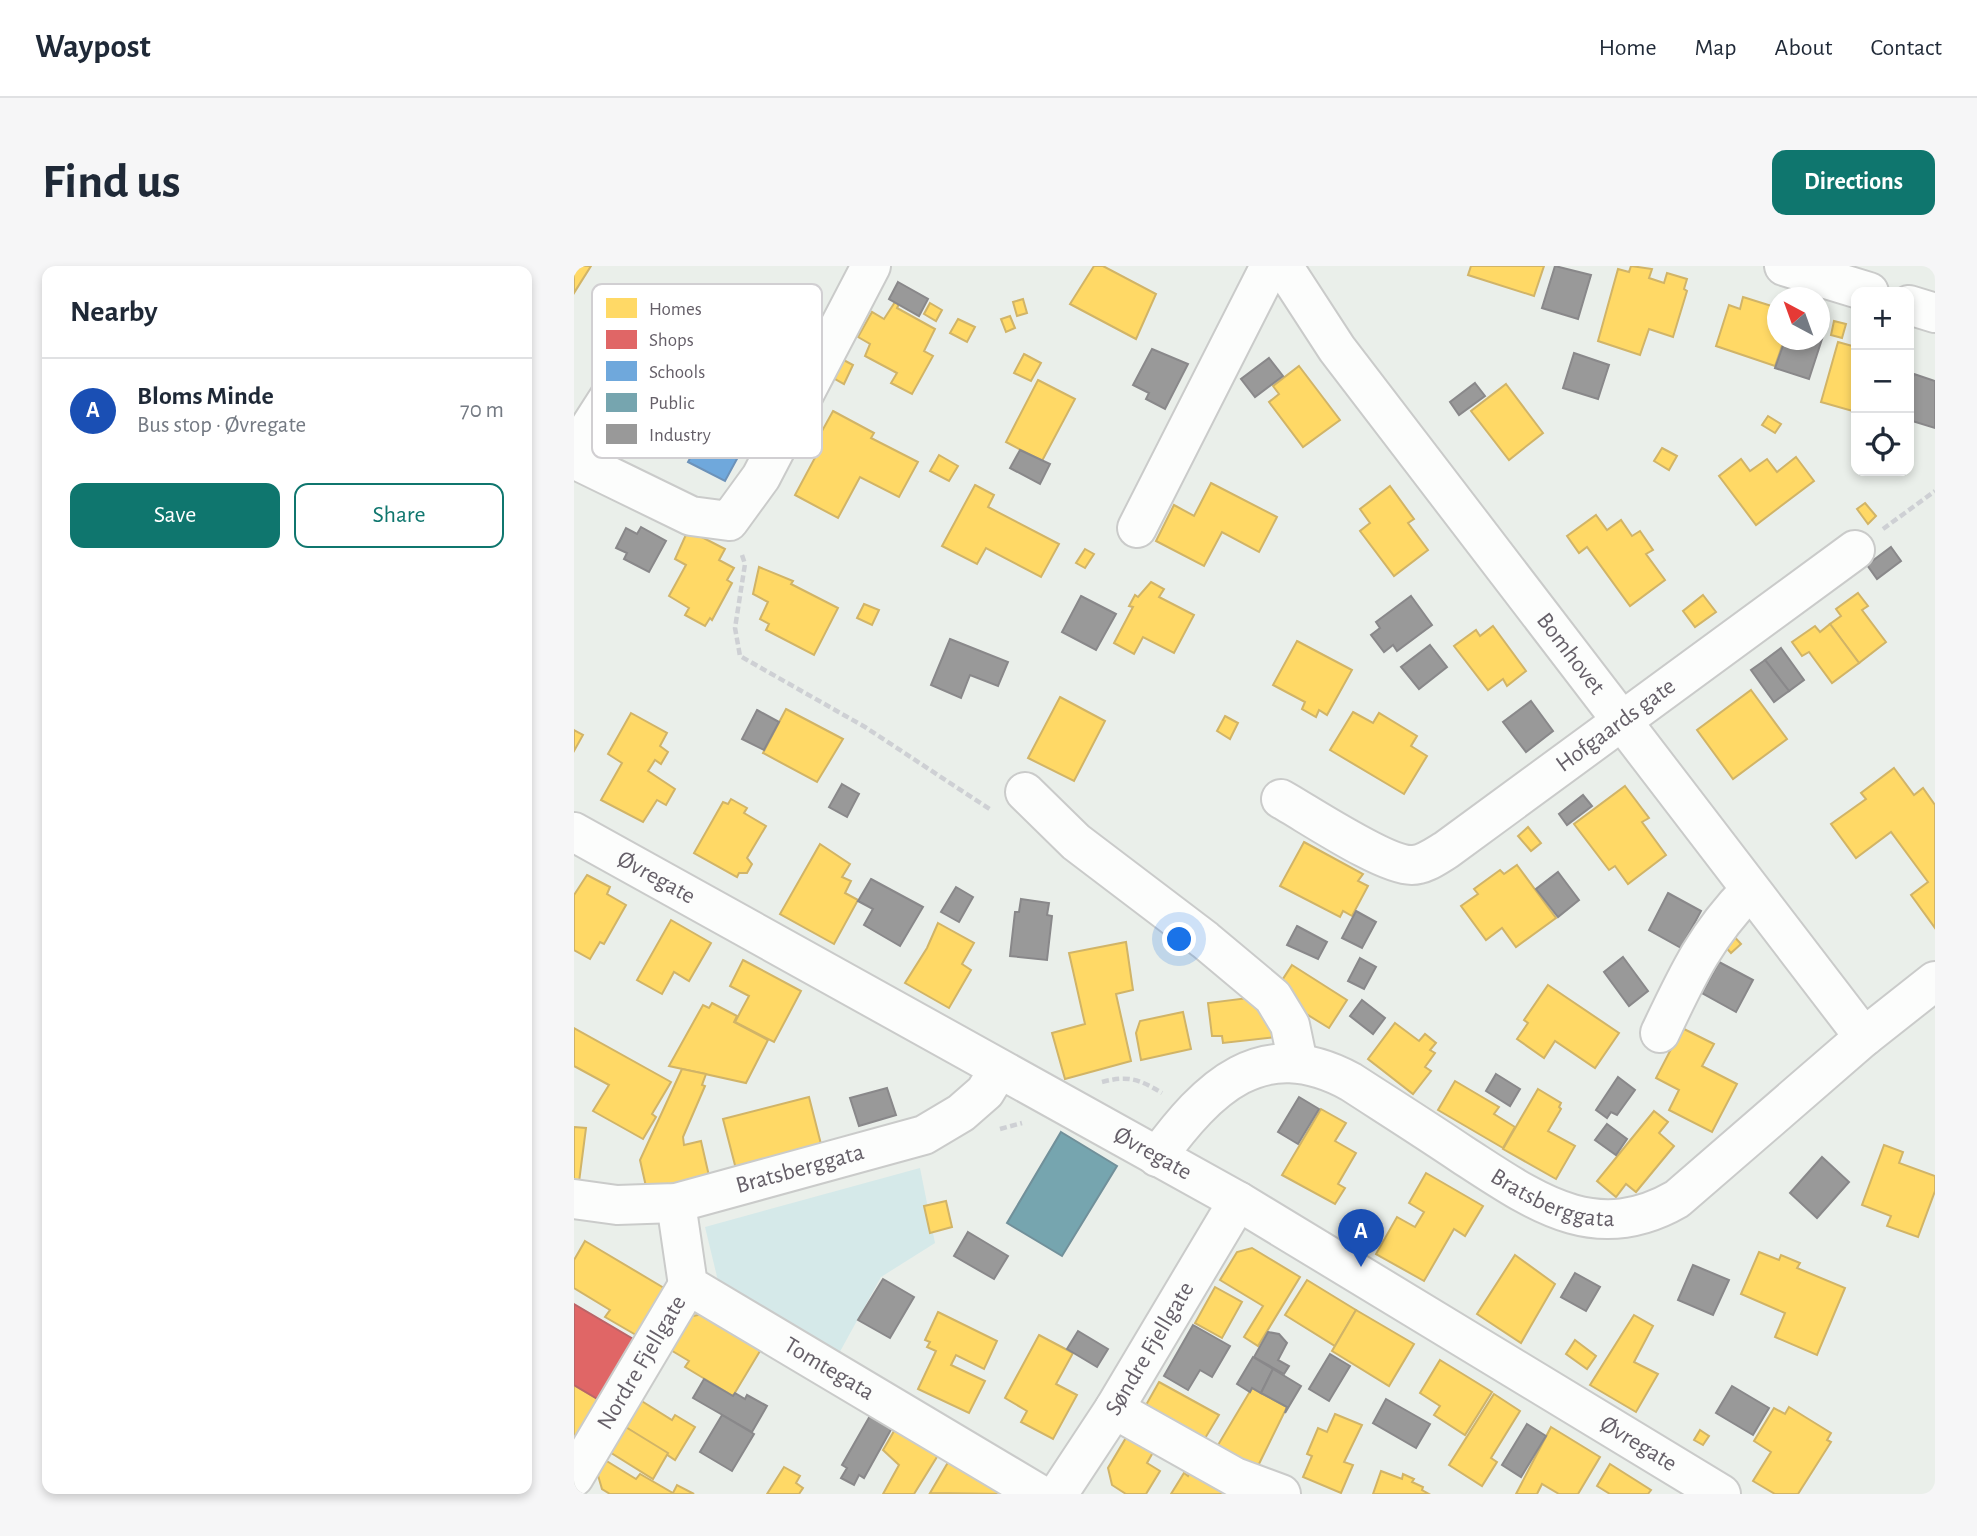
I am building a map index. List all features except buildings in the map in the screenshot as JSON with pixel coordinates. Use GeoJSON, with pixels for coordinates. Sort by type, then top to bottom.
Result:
{"type":"FeatureCollection","features":[{"type":"Feature","properties":{"kind":"street"},"geometry":{"type":"LineString","coordinates":[[822,361],[872,266]]}},
{"type":"Feature","properties":{"kind":"street"},"geometry":{"type":"LineString","coordinates":[[1137,528],[1270,266]]}},
{"type":"Feature","properties":{"kind":"street","name":"Bomhovet"},"geometry":{"type":"LineString","coordinates":[[1283,266],[1337,349],[1864,1037]]}},
{"type":"Feature","properties":{"kind":"street"},"geometry":{"type":"LineString","coordinates":[[1784,266],[1853,287]]}},
{"type":"Feature","properties":{"kind":"street"},"geometry":{"type":"LineString","coordinates":[[1914,306],[1935,313]]}},
{"type":"Feature","properties":{"kind":"street"},"geometry":{"type":"LineString","coordinates":[[574,452],[592,424]]}},
{"type":"Feature","properties":{"kind":"street"},"geometry":{"type":"LineString","coordinates":[[574,458],[691,516],[729,521],[761,477],[771,458]]}},
{"type":"Feature","properties":{"kind":"street","name":"Hofgaards gate"},"geometry":{"type":"LineString","coordinates":[[1281,799],[1388,859],[1410,865],[1422,863],[1447,850],[1854,550]]}},
{"type":"Feature","properties":{"kind":"street"},"geometry":{"type":"LineString","coordinates":[[1012,804],[1076,842],[1205,940],[1273,997],[1290,1026],[1298,1063]]}},
{"type":"Feature","properties":{"kind":"street","name":"Øvregate"},"geometry":{"type":"LineString","coordinates":[[574,832],[1238,1201],[1704,1490]]}},
{"type":"Feature","properties":{"kind":"street"},"geometry":{"type":"LineString","coordinates":[[1660,1033],[1695,958],[1730,911],[1750,890]]}},
{"type":"Feature","properties":{"kind":"street","name":"Bratsberggata"},"geometry":{"type":"LineString","coordinates":[[1157,1157],[1191,1111],[1211,1093],[1256,1068],[1298,1063],[1331,1071],[1351,1082],[1551,1209],[1576,1216],[1622,1220],[1642,1217],[1677,1199],[1864,1037],[1935,981]]}},
{"type":"Feature","properties":{"kind":"street","name":"Bratsberggata"},"geometry":{"type":"LineString","coordinates":[[574,1199],[617,1205],[676,1203],[924,1135],[961,1113],[985,1092],[999,1069]]}},
{"type":"Feature","properties":{"kind":"street","name":"Søndre Fjellgate"},"geometry":{"type":"LineString","coordinates":[[1058,1494],[1114,1409],[1238,1201]]}},
{"type":"Feature","properties":{"kind":"street"},"geometry":{"type":"LineString","coordinates":[[676,1203],[688,1285]]}},
{"type":"Feature","properties":{"kind":"street","name":"Nordre Fjellgate"},"geometry":{"type":"LineString","coordinates":[[574,1477],[688,1285]]}},
{"type":"Feature","properties":{"kind":"street","name":"Tomtegata"},"geometry":{"type":"LineString","coordinates":[[688,1285],[1039,1494]]}},
{"type":"Feature","properties":{"kind":"street"},"geometry":{"type":"LineString","coordinates":[[1114,1409],[1235,1477],[1281,1494]]}},
{"type":"Feature","properties":{"kind":"path"},"geometry":{"type":"LineString","coordinates":[[1854,550],[1935,492]]}},
{"type":"Feature","properties":{"kind":"path"},"geometry":{"type":"LineString","coordinates":[[729,521],[745,564],[735,628],[740,656],[865,727],[1012,804]]}},
{"type":"Feature","properties":{"kind":"shaded area"},"geometry":{"type":"Polygon","coordinates":[[[920,1168],[935,1243],[881,1277],[837,1357],[719,1285],[705,1227],[920,1168]]]}},
{"type":"Feature","properties":{"kind":"place","name":"Bloms Minde"},"geometry":{"type":"Point","coordinates":[1361,1267]}}]}
